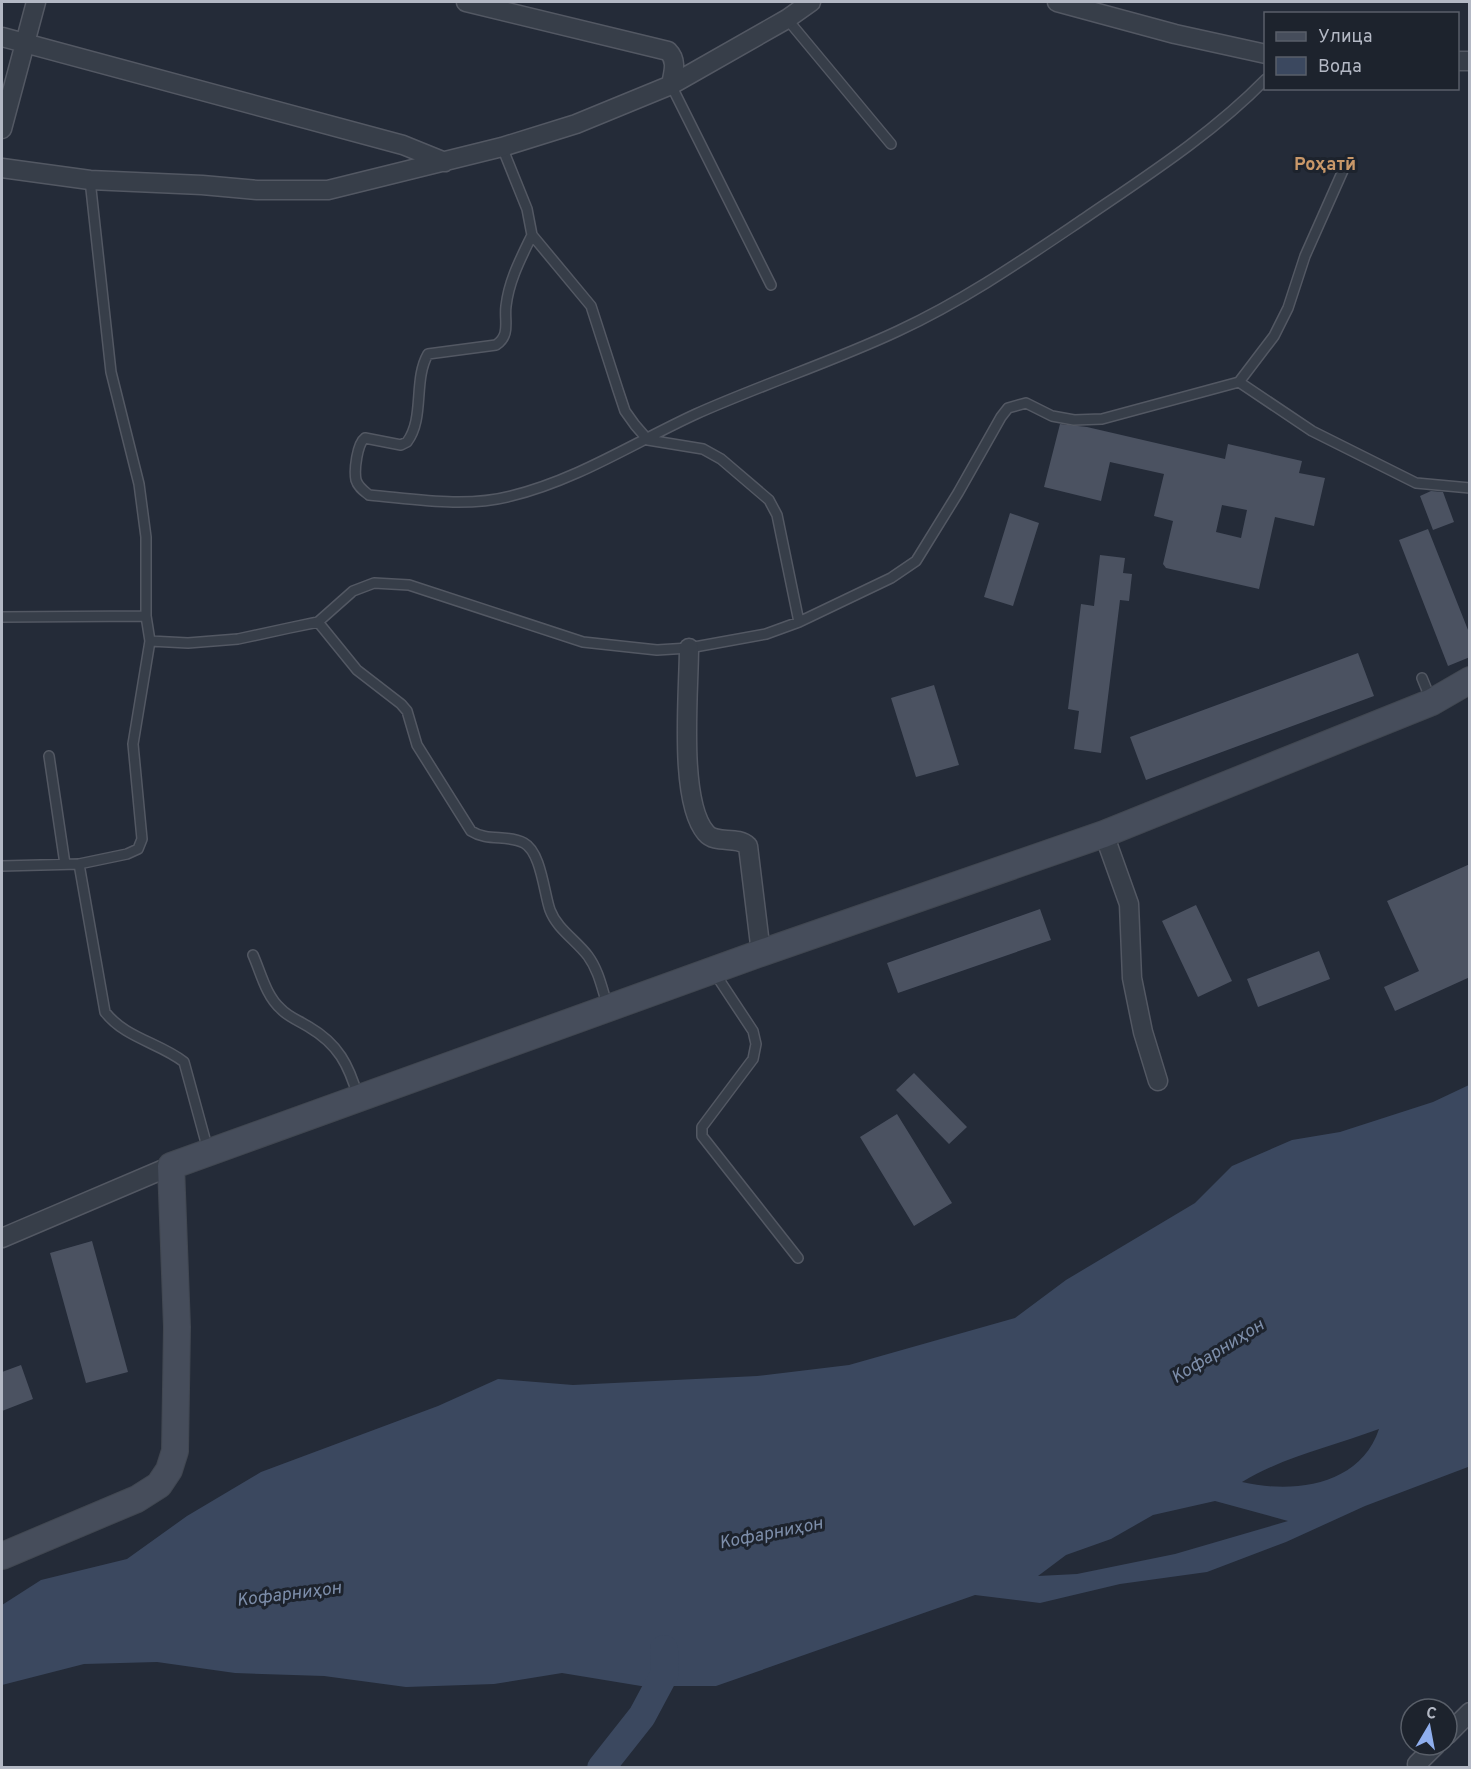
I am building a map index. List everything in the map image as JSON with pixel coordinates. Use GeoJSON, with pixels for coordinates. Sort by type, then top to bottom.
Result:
{"type":"FeatureCollection","features":[{"type":"Feature","properties":{"kind":"street"},"geometry":{"type":"LineString","coordinates":[[2,129],[36,2]]}},
{"type":"Feature","properties":{"kind":"street"},"geometry":{"type":"LineString","coordinates":[[466,2],[668,51],[674,56],[675,64],[671,85]]}},
{"type":"Feature","properties":{"kind":"street"},"geometry":{"type":"LineString","coordinates":[[2,168],[90,180],[257,190],[316,190],[445,162],[576,124],[671,85],[787,19],[811,2]]}},
{"type":"Feature","properties":{"kind":"street"},"geometry":{"type":"LineString","coordinates":[[1057,2],[1195,39],[1264,54]]}},
{"type":"Feature","properties":{"kind":"street"},"geometry":{"type":"LineString","coordinates":[[2,37],[403,145],[445,162]]}},
{"type":"Feature","properties":{"kind":"street"},"geometry":{"type":"LineString","coordinates":[[689,648],[686,741],[695,808],[704,832],[710,837],[740,841],[748,846],[761,953]]}},
{"type":"Feature","properties":{"kind":"street"},"geometry":{"type":"LineString","coordinates":[[2,1238],[208,1152],[713,970],[1104,834],[1432,702],[1470,680]]}},
{"type":"Feature","properties":{"kind":"street"},"geometry":{"type":"LineString","coordinates":[[1104,834],[1129,904],[1132,978],[1143,1032],[1158,1081]]}},
{"type":"Feature","properties":{"kind":"street"},"geometry":{"type":"LineString","coordinates":[[2,1556],[137,1499],[159,1485],[169,1470],[175,1451],[177,1327],[171,1166]]}},
{"type":"Feature","properties":{"kind":"street"},"geometry":{"type":"LineString","coordinates":[[1459,1723],[1470,1712]]}},
{"type":"Feature","properties":{"kind":"street"},"geometry":{"type":"LineString","coordinates":[[1417,1764],[1424,1757]]}},
{"type":"Feature","properties":{"kind":"lane"},"geometry":{"type":"LineString","coordinates":[[787,19],[891,144]]}},
{"type":"Feature","properties":{"kind":"lane"},"geometry":{"type":"LineString","coordinates":[[532,235],[513,275],[506,309],[505,336],[496,345],[428,354],[421,375],[411,436],[401,445],[362,439],[355,477],[358,484],[369,495],[452,501],[510,496],[572,476],[694,415],[879,340],[964,298],[1024,261],[1161,167],[1228,117],[1264,81]]}},
{"type":"Feature","properties":{"kind":"lane"},"geometry":{"type":"LineString","coordinates":[[671,85],[771,285]]}},
{"type":"Feature","properties":{"kind":"lane"},"geometry":{"type":"LineString","coordinates":[[502,147],[527,209],[532,235],[591,306],[625,411],[648,440],[703,449],[721,459],[769,500],[777,515],[799,622]]}},
{"type":"Feature","properties":{"kind":"lane"},"geometry":{"type":"LineString","coordinates":[[150,641],[188,643],[238,639],[318,622],[353,591],[374,583],[390,582],[410,585],[584,642],[657,650],[689,648],[766,634],[799,622],[891,578],[916,561],[958,493],[1000,417],[1008,408],[1026,403],[1052,416],[1074,420],[1102,419],[1239,382],[1274,336],[1288,308],[1305,256],[1345,166]]}},
{"type":"Feature","properties":{"kind":"lane"},"geometry":{"type":"LineString","coordinates":[[2,866],[79,864],[127,854],[138,849],[142,839],[133,744],[150,641],[146,616],[146,537],[140,484],[111,372],[90,180]]}},
{"type":"Feature","properties":{"kind":"lane"},"geometry":{"type":"LineString","coordinates":[[1239,382],[1312,431],[1416,483],[1470,488]]}},
{"type":"Feature","properties":{"kind":"lane"},"geometry":{"type":"LineString","coordinates":[[2,617],[146,616]]}},
{"type":"Feature","properties":{"kind":"lane"},"geometry":{"type":"LineString","coordinates":[[318,622],[357,670],[407,711],[417,745],[471,831],[481,838],[524,843],[531,849],[539,866],[550,911],[557,924],[586,954],[596,968],[608,1008]]}},
{"type":"Feature","properties":{"kind":"lane"},"geometry":{"type":"LineString","coordinates":[[1422,678],[1432,702]]}},
{"type":"Feature","properties":{"kind":"lane"},"geometry":{"type":"LineString","coordinates":[[49,756],[65,864]]}},
{"type":"Feature","properties":{"kind":"lane"},"geometry":{"type":"LineString","coordinates":[[79,864],[105,1012],[122,1029],[175,1055],[184,1062],[188,1070],[208,1152]]}},
{"type":"Feature","properties":{"kind":"lane"},"geometry":{"type":"LineString","coordinates":[[253,955],[272,1000],[282,1012],[312,1028],[341,1053],[352,1075],[358,1098]]}},
{"type":"Feature","properties":{"kind":"lane"},"geometry":{"type":"LineString","coordinates":[[713,970],[753,1031],[756,1044],[753,1059],[702,1127],[702,1136],[798,1258]]}},
{"type":"Feature","properties":{"kind":"water","name":"Кофарниҳон"},"geometry":{"type":"Polygon","coordinates":[[[1469,1085],[1468,1467],[1365,1506],[1286,1542],[1207,1572],[1120,1584],[1040,1603],[975,1595],[716,1686],[641,1686],[562,1673],[494,1684],[406,1687],[324,1676],[235,1673],[157,1662],[84,1664],[2,1685],[2,1605],[41,1580],[127,1559],[187,1516],[261,1472],[438,1406],[498,1379],[573,1385],[757,1376],[849,1365],[1015,1318],[1066,1280],[1195,1203],[1232,1166],[1292,1140],[1340,1132],[1433,1102],[1469,1085]],[[1379,1429],[1291,1459],[1242,1482],[1262,1486],[1303,1486],[1341,1474],[1357,1463],[1370,1448],[1379,1429]],[[1215,1501],[1153,1515],[1111,1539],[1066,1555],[1038,1576],[1077,1574],[1175,1554],[1288,1521],[1215,1501]]]}},
{"type":"Feature","properties":{"kind":"building"},"geometry":{"type":"Polygon","coordinates":[[[1060,424],[1087,427],[1225,459],[1228,444],[1302,461],[1299,473],[1325,478],[1314,526],[1275,517],[1259,589],[1166,568],[1163,564],[1173,521],[1154,516],[1164,474],[1110,462],[1101,501],[1044,487],[1060,424]],[[1222,505],[1216,532],[1241,538],[1247,510],[1222,505]]]}},
{"type":"Feature","properties":{"kind":"building"},"geometry":{"type":"Polygon","coordinates":[[[1431,491],[1443,492],[1454,522],[1433,530],[1420,496],[1431,491]]]}},
{"type":"Feature","properties":{"kind":"building"},"geometry":{"type":"Polygon","coordinates":[[[1010,513],[1039,523],[1013,606],[984,597],[1010,513]]]}},
{"type":"Feature","properties":{"kind":"building"},"geometry":{"type":"Polygon","coordinates":[[[1428,529],[1470,635],[1470,657],[1448,666],[1399,540],[1428,529]]]}},
{"type":"Feature","properties":{"kind":"building"},"geometry":{"type":"Polygon","coordinates":[[[1100,555],[1125,558],[1123,573],[1132,574],[1129,601],[1120,600],[1101,753],[1074,749],[1079,711],[1068,709],[1081,604],[1094,606],[1100,555]]]}},
{"type":"Feature","properties":{"kind":"building"},"geometry":{"type":"Polygon","coordinates":[[[1358,653],[1374,696],[1146,780],[1130,737],[1358,653]]]}},
{"type":"Feature","properties":{"kind":"building"},"geometry":{"type":"Polygon","coordinates":[[[934,685],[959,765],[916,777],[891,698],[934,685]]]}},
{"type":"Feature","properties":{"kind":"building"},"geometry":{"type":"Polygon","coordinates":[[[1470,864],[1470,977],[1395,1011],[1384,987],[1419,971],[1387,901],[1470,864]]]}},
{"type":"Feature","properties":{"kind":"building"},"geometry":{"type":"Polygon","coordinates":[[[1196,905],[1232,981],[1198,997],[1162,921],[1196,905]]]}},
{"type":"Feature","properties":{"kind":"building"},"geometry":{"type":"Polygon","coordinates":[[[1040,909],[1051,940],[898,993],[887,963],[1040,909]]]}},
{"type":"Feature","properties":{"kind":"building"},"geometry":{"type":"Polygon","coordinates":[[[1319,951],[1330,979],[1258,1007],[1247,979],[1319,951]]]}},
{"type":"Feature","properties":{"kind":"building"},"geometry":{"type":"Polygon","coordinates":[[[914,1073],[967,1127],[949,1144],[896,1090],[914,1073]]]}},
{"type":"Feature","properties":{"kind":"building"},"geometry":{"type":"Polygon","coordinates":[[[897,1114],[952,1203],[914,1226],[860,1137],[897,1114]]]}},
{"type":"Feature","properties":{"kind":"building"},"geometry":{"type":"Polygon","coordinates":[[[92,1241],[128,1372],[86,1383],[50,1253],[92,1241]]]}},
{"type":"Feature","properties":{"kind":"building"},"geometry":{"type":"Polygon","coordinates":[[[21,1365],[33,1399],[2,1411],[2,1372],[21,1365]]]}},
{"type":"Feature","properties":{"kind":"waterway"},"geometry":{"type":"LineString","coordinates":[[601,1768],[642,1716],[665,1673],[664,1649]]}},
{"type":"Feature","properties":{"kind":"district","name":"Роҳатӣ"},"geometry":{"type":"Point","coordinates":[1325,165]}}]}
